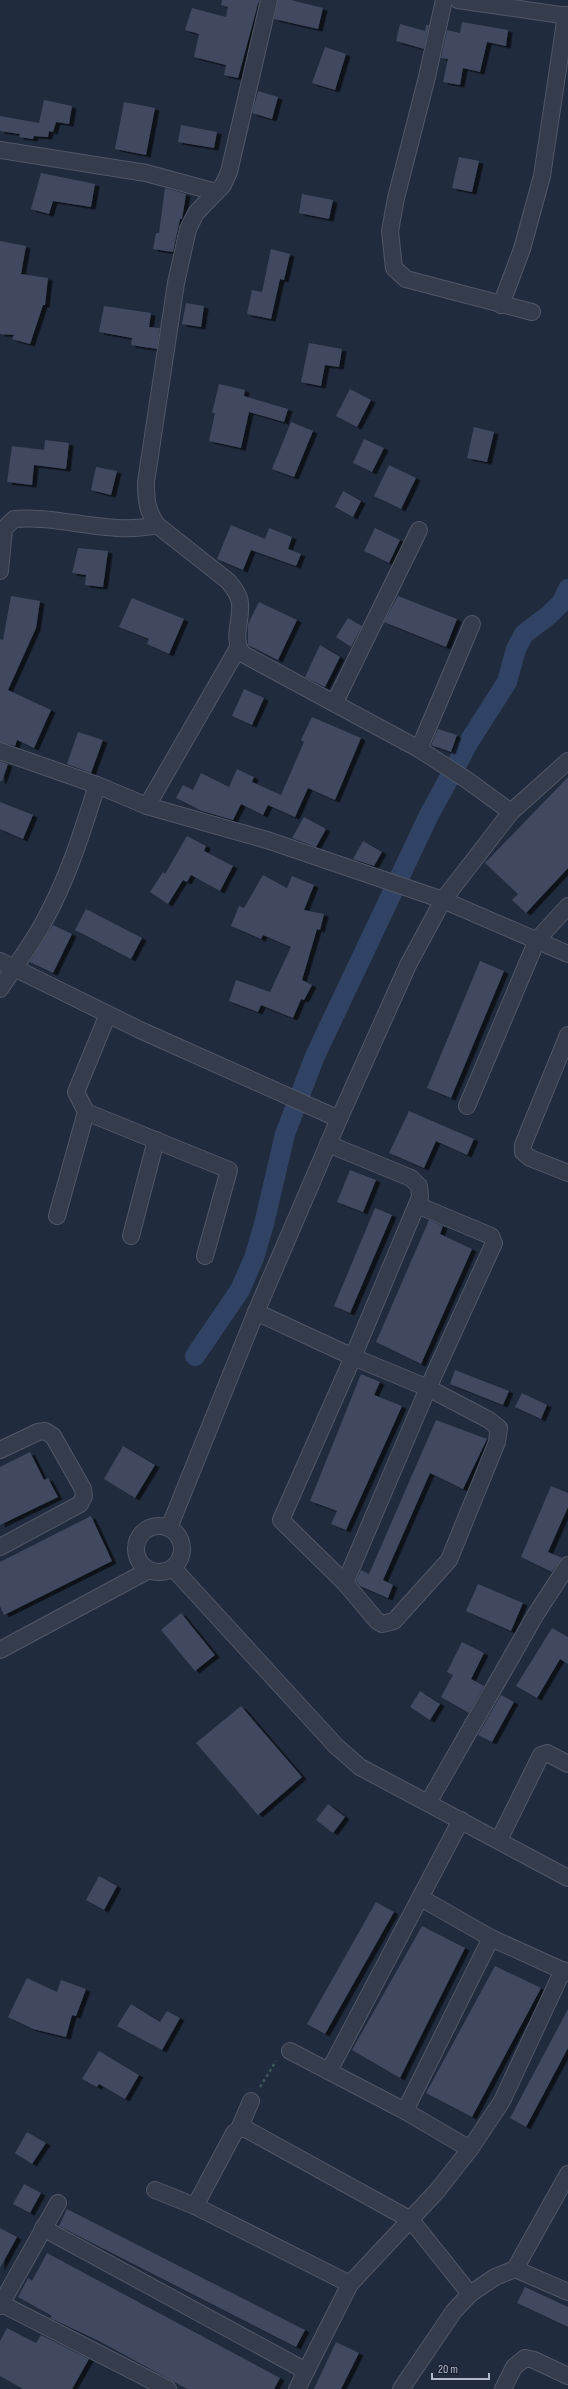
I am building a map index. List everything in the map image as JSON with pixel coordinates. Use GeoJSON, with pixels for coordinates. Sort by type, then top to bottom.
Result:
{"type":"FeatureCollection","features":[{"type":"Feature","properties":{"kind":"street"},"geometry":{"type":"LineString","coordinates":[[147,806],[238,648],[240,602],[236,591],[228,581],[157,525],[149,514],[146,501],[146,482],[176,283],[188,229],[196,213],[223,185],[229,172],[269,0]]}},
{"type":"Feature","properties":{"kind":"street"},"geometry":{"type":"LineString","coordinates":[[444,0],[427,77],[396,198],[390,231],[390,248],[394,268],[406,279],[532,312]]}},
{"type":"Feature","properties":{"kind":"street"},"geometry":{"type":"LineString","coordinates":[[458,0],[567,15],[542,176],[524,242],[501,305]]}},
{"type":"Feature","properties":{"kind":"street"},"geometry":{"type":"LineString","coordinates":[[0,150],[146,173],[216,192]]}},
{"type":"Feature","properties":{"kind":"street"},"geometry":{"type":"LineString","coordinates":[[0,571],[4,530],[14,519],[63,521],[128,529],[141,529],[157,525]]}},
{"type":"Feature","properties":{"kind":"street"},"geometry":{"type":"LineString","coordinates":[[335,702],[419,530]]}},
{"type":"Feature","properties":{"kind":"street"},"geometry":{"type":"LineString","coordinates":[[419,749],[472,624]]}},
{"type":"Feature","properties":{"kind":"street"},"geometry":{"type":"LineString","coordinates":[[238,648],[255,662],[335,702],[419,749],[467,780],[511,812]]}},
{"type":"Feature","properties":{"kind":"street"},"geometry":{"type":"LineString","coordinates":[[0,751],[97,785],[147,806],[267,840],[410,888],[443,900],[568,954]]}},
{"type":"Feature","properties":{"kind":"street"},"geometry":{"type":"LineString","coordinates":[[169,1528],[256,1312],[328,1144],[408,965],[443,900],[511,812],[568,761]]}},
{"type":"Feature","properties":{"kind":"street"},"geometry":{"type":"LineString","coordinates":[[0,989],[42,925],[57,896],[81,837],[97,785]]}},
{"type":"Feature","properties":{"kind":"street"},"geometry":{"type":"LineString","coordinates":[[466,1106],[537,940],[568,906]]}},
{"type":"Feature","properties":{"kind":"street"},"geometry":{"type":"LineString","coordinates":[[0,961],[108,1014],[339,1119]]}},
{"type":"Feature","properties":{"kind":"street"},"geometry":{"type":"LineString","coordinates":[[108,1014],[76,1092],[86,1112],[228,1170],[205,1256]]}},
{"type":"Feature","properties":{"kind":"street"},"geometry":{"type":"LineString","coordinates":[[568,1035],[523,1145],[523,1152],[530,1158],[568,1173]]}},
{"type":"Feature","properties":{"kind":"street"},"geometry":{"type":"LineString","coordinates":[[57,1216],[86,1112]]}},
{"type":"Feature","properties":{"kind":"street"},"geometry":{"type":"LineString","coordinates":[[131,1236],[156,1140]]}},
{"type":"Feature","properties":{"kind":"street"},"geometry":{"type":"LineString","coordinates":[[256,1312],[353,1357],[428,1388],[489,1420],[499,1428],[498,1438],[449,1560],[394,1621],[382,1624],[377,1621],[345,1583],[281,1520],[353,1357],[417,1205],[419,1186],[412,1178],[328,1144]]}},
{"type":"Feature","properties":{"kind":"street"},"geometry":{"type":"LineString","coordinates":[[345,1583],[428,1388],[494,1243],[491,1236],[417,1205]]}},
{"type":"Feature","properties":{"kind":"street"},"geometry":{"type":"LineString","coordinates":[[0,1450],[34,1433],[45,1432],[53,1436],[83,1489],[84,1496],[80,1504],[0,1547]]}},
{"type":"Feature","properties":{"kind":"street"},"geometry":{"type":"LineString","coordinates":[[153,1527],[169,1528],[180,1539],[183,1546],[179,1562],[166,1572],[149,1570],[142,1565],[136,1551],[140,1536],[153,1527]]}},
{"type":"Feature","properties":{"kind":"street"},"geometry":{"type":"LineString","coordinates":[[428,1803],[536,1614],[568,1565]]}},
{"type":"Feature","properties":{"kind":"street"},"geometry":{"type":"LineString","coordinates":[[173,1568],[336,1746],[360,1767],[568,1878]]}},
{"type":"Feature","properties":{"kind":"street"},"geometry":{"type":"LineString","coordinates":[[1,1648],[149,1570]]}},
{"type":"Feature","properties":{"kind":"street"},"geometry":{"type":"LineString","coordinates":[[499,1840],[541,1755],[548,1753],[568,1764]]}},
{"type":"Feature","properties":{"kind":"street"},"geometry":{"type":"LineString","coordinates":[[329,2071],[422,1898],[461,1820]]}},
{"type":"Feature","properties":{"kind":"street"},"geometry":{"type":"LineString","coordinates":[[297,2389],[350,2284],[411,2220],[470,2149],[502,2101],[566,1971],[491,1938],[422,1898]]}},
{"type":"Feature","properties":{"kind":"street"},"geometry":{"type":"LineString","coordinates":[[405,2111],[491,1938]]}},
{"type":"Feature","properties":{"kind":"street"},"geometry":{"type":"LineString","coordinates":[[290,2051],[405,2111],[470,2149]]}},
{"type":"Feature","properties":{"kind":"street"},"geometry":{"type":"LineString","coordinates":[[195,2206],[234,2133],[239,2129],[251,2101]]}},
{"type":"Feature","properties":{"kind":"street"},"geometry":{"type":"LineString","coordinates":[[239,2129],[246,2129],[411,2220],[470,2294]]}},
{"type":"Feature","properties":{"kind":"street"},"geometry":{"type":"LineString","coordinates":[[401,2389],[454,2311],[470,2294],[495,2277],[515,2269],[568,2174]]}},
{"type":"Feature","properties":{"kind":"street"},"geometry":{"type":"LineString","coordinates":[[155,2190],[195,2206],[350,2284]]}},
{"type":"Feature","properties":{"kind":"street"},"geometry":{"type":"LineString","coordinates":[[58,2202],[1,2305],[168,2389]]}},
{"type":"Feature","properties":{"kind":"street"},"geometry":{"type":"LineString","coordinates":[[43,2228],[306,2371]]}},
{"type":"Feature","properties":{"kind":"street"},"geometry":{"type":"LineString","coordinates":[[515,2269],[568,2292]]}},
{"type":"Feature","properties":{"kind":"street"},"geometry":{"type":"LineString","coordinates":[[504,2389],[514,2367],[525,2358],[534,2360],[568,2376]]}},
{"type":"Feature","properties":{"kind":"path"},"geometry":{"type":"LineString","coordinates":[[251,2101],[281,2054],[290,2051]]}},
{"type":"Feature","properties":{"kind":"building"},"geometry":{"type":"Polygon","coordinates":[[[222,0],[259,0],[238,78],[224,75],[226,65],[194,57],[199,34],[185,30],[192,8],[226,17],[228,7],[221,5],[222,0]]]}},
{"type":"Feature","properties":{"kind":"building"},"geometry":{"type":"Polygon","coordinates":[[[278,0],[291,0],[323,8],[318,29],[274,19],[278,0]]]}},
{"type":"Feature","properties":{"kind":"building"},"geometry":{"type":"Polygon","coordinates":[[[462,22],[508,30],[506,46],[487,42],[480,72],[463,68],[460,85],[443,82],[448,59],[441,58],[447,30],[460,33],[462,22]]]}},
{"type":"Feature","properties":{"kind":"building"},"geometry":{"type":"Polygon","coordinates":[[[400,24],[425,31],[426,25],[429,25],[424,49],[396,41],[400,24]]]}},
{"type":"Feature","properties":{"kind":"building"},"geometry":{"type":"Polygon","coordinates":[[[325,47],[346,54],[335,90],[312,83],[325,47]]]}},
{"type":"Feature","properties":{"kind":"building"},"geometry":{"type":"Polygon","coordinates":[[[258,91],[278,97],[272,119],[252,113],[258,91]]]}},
{"type":"Feature","properties":{"kind":"building"},"geometry":{"type":"Polygon","coordinates":[[[44,100],[72,106],[69,124],[56,122],[53,132],[49,131],[48,137],[34,136],[33,139],[19,137],[20,134],[0,131],[0,116],[39,123],[44,100]]]}},
{"type":"Feature","properties":{"kind":"building"},"geometry":{"type":"Polygon","coordinates":[[[124,102],[155,108],[146,155],[115,149],[124,102]]]}},
{"type":"Feature","properties":{"kind":"building"},"geometry":{"type":"Polygon","coordinates":[[[181,125],[217,132],[214,148],[178,142],[181,125]]]}},
{"type":"Feature","properties":{"kind":"building"},"geometry":{"type":"Polygon","coordinates":[[[459,157],[479,161],[472,192],[452,188],[459,157]]]}},
{"type":"Feature","properties":{"kind":"building"},"geometry":{"type":"Polygon","coordinates":[[[41,173],[95,184],[91,207],[53,201],[49,214],[31,209],[41,173]]]}},
{"type":"Feature","properties":{"kind":"building"},"geometry":{"type":"Polygon","coordinates":[[[165,188],[186,194],[182,219],[180,219],[173,252],[153,249],[156,233],[159,233],[165,188]]]}},
{"type":"Feature","properties":{"kind":"building"},"geometry":{"type":"Polygon","coordinates":[[[302,194],[333,200],[329,219],[299,213],[302,194]]]}},
{"type":"Feature","properties":{"kind":"building"},"geometry":{"type":"Polygon","coordinates":[[[0,241],[26,246],[21,274],[48,278],[45,305],[43,305],[30,344],[12,339],[14,335],[0,334],[0,241]]]}},
{"type":"Feature","properties":{"kind":"building"},"geometry":{"type":"Polygon","coordinates":[[[271,249],[290,254],[284,280],[280,279],[271,319],[247,314],[252,290],[262,292],[271,249]]]}},
{"type":"Feature","properties":{"kind":"building"},"geometry":{"type":"Polygon","coordinates":[[[186,303],[204,306],[201,327],[182,324],[186,303]]]}},
{"type":"Feature","properties":{"kind":"building"},"geometry":{"type":"Polygon","coordinates":[[[104,306],[151,313],[149,327],[160,328],[157,349],[131,345],[132,338],[99,332],[104,306]]]}},
{"type":"Feature","properties":{"kind":"building"},"geometry":{"type":"Polygon","coordinates":[[[309,343],[342,349],[339,367],[325,365],[321,386],[301,382],[309,343]]]}},
{"type":"Feature","properties":{"kind":"building"},"geometry":{"type":"Polygon","coordinates":[[[219,384],[245,390],[244,396],[288,409],[284,422],[249,412],[241,448],[209,441],[215,413],[212,413],[219,384]]]}},
{"type":"Feature","properties":{"kind":"building"},"geometry":{"type":"Polygon","coordinates":[[[350,389],[371,400],[357,427],[336,416],[350,389]]]}},
{"type":"Feature","properties":{"kind":"building"},"geometry":{"type":"Polygon","coordinates":[[[291,422],[313,431],[294,477],[272,469],[291,422]]]}},
{"type":"Feature","properties":{"kind":"building"},"geometry":{"type":"Polygon","coordinates":[[[474,427],[494,432],[487,462],[467,458],[474,427]]]}},
{"type":"Feature","properties":{"kind":"building"},"geometry":{"type":"Polygon","coordinates":[[[364,439],[384,448],[372,472],[353,463],[364,439]]]}},
{"type":"Feature","properties":{"kind":"building"},"geometry":{"type":"Polygon","coordinates":[[[45,440],[69,443],[66,469],[34,465],[32,485],[7,482],[12,446],[44,450],[45,440]]]}},
{"type":"Feature","properties":{"kind":"building"},"geometry":{"type":"Polygon","coordinates":[[[389,465],[416,478],[401,509],[374,496],[389,465]]]}},
{"type":"Feature","properties":{"kind":"building"},"geometry":{"type":"Polygon","coordinates":[[[96,467],[117,471],[111,495],[91,490],[96,467]]]}},
{"type":"Feature","properties":{"kind":"building"},"geometry":{"type":"Polygon","coordinates":[[[343,491],[361,501],[353,517],[335,507],[343,491]]]}},
{"type":"Feature","properties":{"kind":"building"},"geometry":{"type":"Polygon","coordinates":[[[231,525],[265,539],[269,528],[292,537],[288,549],[301,554],[296,566],[251,550],[243,570],[217,559],[231,525]]]}},
{"type":"Feature","properties":{"kind":"building"},"geometry":{"type":"Polygon","coordinates":[[[375,528],[400,540],[389,563],[364,551],[375,528]]]}},
{"type":"Feature","properties":{"kind":"building"},"geometry":{"type":"Polygon","coordinates":[[[78,548],[108,551],[103,587],[85,585],[86,575],[72,573],[78,548]]]}},
{"type":"Feature","properties":{"kind":"building"},"geometry":{"type":"Polygon","coordinates":[[[11,596],[40,601],[36,628],[8,690],[51,710],[34,748],[17,740],[15,746],[0,742],[0,639],[3,640],[11,596]]]}},
{"type":"Feature","properties":{"kind":"building"},"geometry":{"type":"Polygon","coordinates":[[[398,596],[457,619],[446,647],[384,622],[398,596]]]}},
{"type":"Feature","properties":{"kind":"building"},"geometry":{"type":"Polygon","coordinates":[[[132,598],[184,619],[169,654],[147,644],[149,639],[119,627],[132,598]]]}},
{"type":"Feature","properties":{"kind":"building"},"geometry":{"type":"Polygon","coordinates":[[[259,602],[297,620],[278,660],[248,645],[248,624],[259,602]]]}},
{"type":"Feature","properties":{"kind":"building"},"geometry":{"type":"Polygon","coordinates":[[[348,618],[362,626],[351,647],[336,637],[348,618]]]}},
{"type":"Feature","properties":{"kind":"building"},"geometry":{"type":"Polygon","coordinates":[[[320,645],[340,657],[325,687],[305,677],[320,645]]]}},
{"type":"Feature","properties":{"kind":"building"},"geometry":{"type":"Polygon","coordinates":[[[244,689],[264,698],[252,725],[232,716],[244,689]]]}},
{"type":"Feature","properties":{"kind":"building"},"geometry":{"type":"Polygon","coordinates":[[[312,717],[361,738],[335,800],[308,788],[295,817],[268,805],[263,815],[241,804],[233,820],[202,811],[176,798],[183,785],[193,790],[201,773],[229,787],[237,769],[254,777],[252,782],[281,795],[304,742],[301,740],[312,717]]]}},
{"type":"Feature","properties":{"kind":"building"},"geometry":{"type":"Polygon","coordinates":[[[438,729],[457,735],[451,752],[431,745],[438,729]]]}},
{"type":"Feature","properties":{"kind":"building"},"geometry":{"type":"Polygon","coordinates":[[[78,732],[103,740],[91,773],[67,764],[78,732]]]}},
{"type":"Feature","properties":{"kind":"building"},"geometry":{"type":"Polygon","coordinates":[[[0,761],[8,764],[2,781],[0,781],[0,761]]]}},
{"type":"Feature","properties":{"kind":"building"},"geometry":{"type":"Polygon","coordinates":[[[568,777],[568,868],[526,913],[512,900],[518,894],[485,863],[568,777]]]}},
{"type":"Feature","properties":{"kind":"building"},"geometry":{"type":"Polygon","coordinates":[[[0,802],[33,815],[23,839],[0,829],[0,802]]]}},
{"type":"Feature","properties":{"kind":"building"},"geometry":{"type":"Polygon","coordinates":[[[304,817],[326,829],[316,847],[292,838],[304,817]]]}},
{"type":"Feature","properties":{"kind":"building"},"geometry":{"type":"Polygon","coordinates":[[[187,836],[206,846],[204,851],[233,866],[220,891],[191,875],[187,882],[183,880],[168,904],[150,892],[163,872],[165,874],[187,836]]]}},
{"type":"Feature","properties":{"kind":"building"},"geometry":{"type":"Polygon","coordinates":[[[363,841],[382,852],[374,866],[353,859],[363,841]]]}},
{"type":"Feature","properties":{"kind":"building"},"geometry":{"type":"Polygon","coordinates":[[[263,875],[287,888],[292,876],[314,885],[304,910],[324,914],[320,930],[317,929],[302,980],[312,985],[304,1000],[301,999],[293,1018],[261,1005],[258,1012],[229,1001],[236,980],[270,992],[291,947],[263,935],[261,939],[231,926],[239,906],[244,908],[263,875]]]}},
{"type":"Feature","properties":{"kind":"building"},"geometry":{"type":"Polygon","coordinates":[[[86,909],[142,938],[131,959],[75,930],[86,909]]]}},
{"type":"Feature","properties":{"kind":"building"},"geometry":{"type":"Polygon","coordinates":[[[53,925],[72,934],[53,973],[30,962],[53,925]]]}},
{"type":"Feature","properties":{"kind":"building"},"geometry":{"type":"Polygon","coordinates":[[[480,961],[504,971],[451,1098],[427,1088],[480,961]]]}},
{"type":"Feature","properties":{"kind":"building"},"geometry":{"type":"Polygon","coordinates":[[[409,1111],[474,1139],[467,1155],[436,1141],[424,1168],[389,1153],[409,1111]]]}},
{"type":"Feature","properties":{"kind":"building"},"geometry":{"type":"Polygon","coordinates":[[[350,1170],[376,1180],[363,1212],[337,1202],[350,1170]]]}},
{"type":"Feature","properties":{"kind":"building"},"geometry":{"type":"Polygon","coordinates":[[[375,1208],[392,1215],[350,1313],[334,1306],[375,1208]]]}},
{"type":"Feature","properties":{"kind":"building"},"geometry":{"type":"Polygon","coordinates":[[[429,1220],[443,1226],[440,1234],[472,1249],[421,1364],[376,1342],[429,1220]]]}},
{"type":"Feature","properties":{"kind":"building"},"geometry":{"type":"Polygon","coordinates":[[[455,1370],[509,1391],[503,1405],[450,1384],[455,1370]]]}},
{"type":"Feature","properties":{"kind":"building"},"geometry":{"type":"Polygon","coordinates":[[[361,1374],[380,1382],[374,1395],[402,1406],[346,1530],[331,1524],[337,1511],[310,1501],[361,1374]]]}},
{"type":"Feature","properties":{"kind":"building"},"geometry":{"type":"Polygon","coordinates":[[[522,1393],[547,1405],[541,1419],[515,1407],[522,1393]]]}},
{"type":"Feature","properties":{"kind":"building"},"geometry":{"type":"Polygon","coordinates":[[[436,1420],[487,1439],[463,1489],[430,1473],[383,1580],[393,1585],[388,1598],[360,1586],[356,1581],[361,1570],[369,1574],[436,1420]]]}},
{"type":"Feature","properties":{"kind":"building"},"geometry":{"type":"Polygon","coordinates":[[[123,1446],[155,1465],[135,1498],[104,1479],[123,1446]]]}},
{"type":"Feature","properties":{"kind":"building"},"geometry":{"type":"Polygon","coordinates":[[[30,1452],[44,1480],[48,1478],[58,1497],[0,1525],[0,1467],[30,1452]]]}},
{"type":"Feature","properties":{"kind":"building"},"geometry":{"type":"Polygon","coordinates":[[[551,1486],[568,1493],[568,1507],[548,1552],[562,1558],[552,1572],[521,1557],[551,1486]]]}},
{"type":"Feature","properties":{"kind":"building"},"geometry":{"type":"Polygon","coordinates":[[[91,1516],[112,1561],[4,1615],[0,1606],[0,1562],[91,1516]]]}},
{"type":"Feature","properties":{"kind":"building"},"geometry":{"type":"Polygon","coordinates":[[[478,1584],[523,1603],[511,1631],[466,1611],[478,1584]]]}},
{"type":"Feature","properties":{"kind":"building"},"geometry":{"type":"Polygon","coordinates":[[[181,1613],[215,1655],[195,1671],[161,1630],[181,1613]]]}},
{"type":"Feature","properties":{"kind":"building"},"geometry":{"type":"Polygon","coordinates":[[[552,1628],[568,1637],[568,1664],[560,1659],[537,1698],[516,1686],[552,1628]]]}},
{"type":"Feature","properties":{"kind":"building"},"geometry":{"type":"Polygon","coordinates":[[[462,1642],[484,1653],[471,1679],[484,1686],[469,1713],[441,1697],[453,1675],[447,1672],[462,1642]]]}},
{"type":"Feature","properties":{"kind":"building"},"geometry":{"type":"Polygon","coordinates":[[[420,1691],[440,1704],[430,1720],[410,1707],[420,1691]]]}},
{"type":"Feature","properties":{"kind":"building"},"geometry":{"type":"Polygon","coordinates":[[[501,1695],[514,1702],[492,1742],[478,1735],[501,1695]]]}},
{"type":"Feature","properties":{"kind":"building"},"geometry":{"type":"Polygon","coordinates":[[[241,1706],[302,1777],[258,1815],[196,1743],[241,1706]]]}},
{"type":"Feature","properties":{"kind":"building"},"geometry":{"type":"Polygon","coordinates":[[[328,1804],[345,1817],[333,1833],[316,1820],[328,1804]]]}},
{"type":"Feature","properties":{"kind":"building"},"geometry":{"type":"Polygon","coordinates":[[[99,1876],[117,1886],[104,1910],[86,1900],[99,1876]]]}},
{"type":"Feature","properties":{"kind":"building"},"geometry":{"type":"Polygon","coordinates":[[[376,1902],[394,1912],[325,2034],[307,2024],[376,1902]]]}},
{"type":"Feature","properties":{"kind":"building"},"geometry":{"type":"Polygon","coordinates":[[[422,1926],[465,1948],[400,2078],[352,2050],[422,1926]]]}},
{"type":"Feature","properties":{"kind":"building"},"geometry":{"type":"Polygon","coordinates":[[[495,1966],[541,1988],[472,2117],[426,2093],[495,1966]]]}},
{"type":"Feature","properties":{"kind":"building"},"geometry":{"type":"Polygon","coordinates":[[[27,1978],[57,1992],[61,1980],[86,1989],[76,2016],[72,2015],[66,2037],[33,2029],[8,2017],[27,1978]]]}},
{"type":"Feature","properties":{"kind":"building"},"geometry":{"type":"Polygon","coordinates":[[[131,2004],[160,2022],[167,2011],[180,2018],[162,2050],[117,2026],[131,2004]]]}},
{"type":"Feature","properties":{"kind":"building"},"geometry":{"type":"Polygon","coordinates":[[[568,2009],[568,2048],[526,2127],[510,2118],[568,2009]]]}},
{"type":"Feature","properties":{"kind":"building"},"geometry":{"type":"Polygon","coordinates":[[[99,2051],[139,2075],[125,2099],[99,2084],[97,2087],[82,2079],[99,2051]]]}},
{"type":"Feature","properties":{"kind":"building"},"geometry":{"type":"Polygon","coordinates":[[[27,2132],[46,2143],[32,2164],[15,2153],[27,2132]]]}},
{"type":"Feature","properties":{"kind":"building"},"geometry":{"type":"Polygon","coordinates":[[[24,2184],[41,2193],[30,2213],[13,2204],[24,2184]]]}},
{"type":"Feature","properties":{"kind":"building"},"geometry":{"type":"Polygon","coordinates":[[[67,2209],[305,2330],[296,2347],[59,2226],[67,2209]]]}},
{"type":"Feature","properties":{"kind":"building"},"geometry":{"type":"Polygon","coordinates":[[[0,2228],[17,2237],[0,2268],[0,2228]]]}},
{"type":"Feature","properties":{"kind":"building"},"geometry":{"type":"Polygon","coordinates":[[[47,2253],[280,2378],[274,2389],[187,2389],[99,2341],[50,2318],[52,2316],[18,2297],[28,2278],[32,2281],[47,2253]]]}},
{"type":"Feature","properties":{"kind":"building"},"geometry":{"type":"Polygon","coordinates":[[[525,2287],[568,2307],[568,2327],[517,2303],[525,2287]]]}},
{"type":"Feature","properties":{"kind":"building"},"geometry":{"type":"Polygon","coordinates":[[[7,2328],[36,2343],[41,2335],[89,2359],[72,2389],[23,2389],[0,2376],[0,2341],[7,2328]]]}},
{"type":"Feature","properties":{"kind":"building"},"geometry":{"type":"Polygon","coordinates":[[[336,2342],[359,2353],[341,2389],[314,2389],[336,2342]]]}},
{"type":"Feature","properties":{"kind":"waterway"},"geometry":{"type":"LineString","coordinates":[[195,1356],[240,1290],[254,1258],[264,1224],[285,1134],[315,1056],[429,815],[470,740],[507,682],[516,649],[524,634],[549,615],[562,602],[568,589]]}}]}
